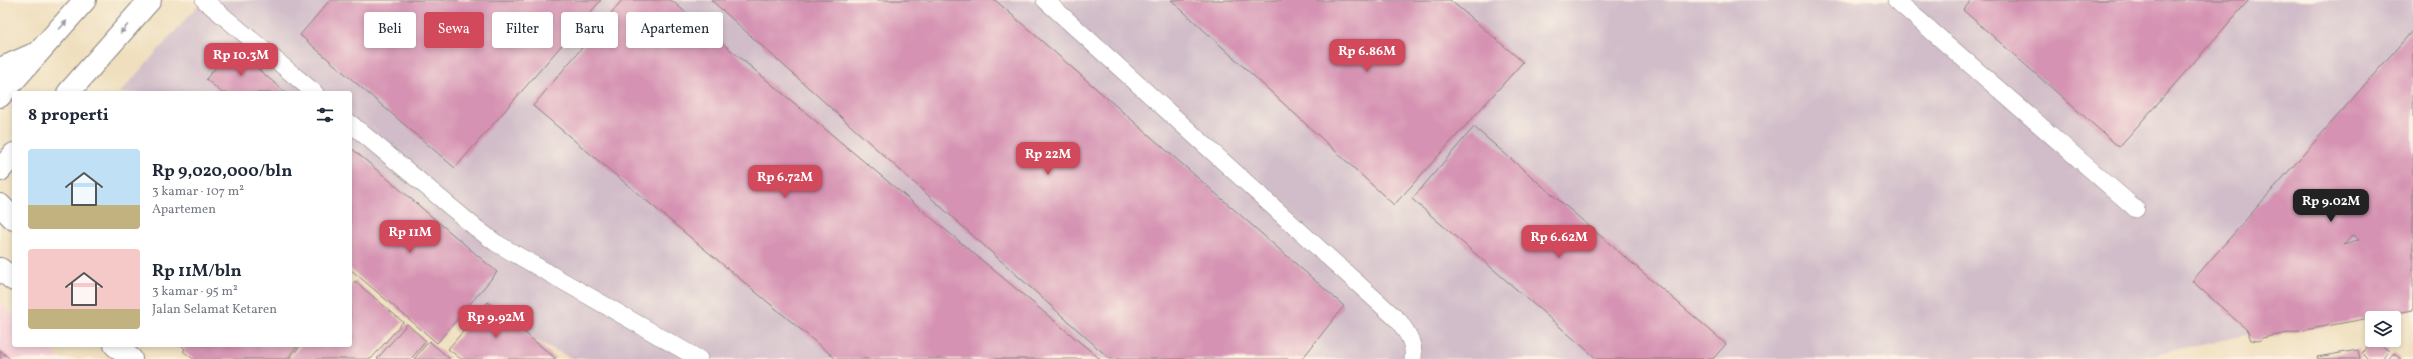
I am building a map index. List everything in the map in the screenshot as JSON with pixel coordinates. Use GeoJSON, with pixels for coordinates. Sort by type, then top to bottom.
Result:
{"type":"FeatureCollection","features":[{"type":"Feature","properties":{"kind":"street"},"geometry":{"type":"LineString","coordinates":[[0,96],[85,0]]}},
{"type":"Feature","properties":{"kind":"street"},"geometry":{"type":"LineString","coordinates":[[70,91],[150,0]]}},
{"type":"Feature","properties":{"kind":"street"},"geometry":{"type":"LineString","coordinates":[[0,70],[40,51]]}},
{"type":"Feature","properties":{"kind":"street"},"geometry":{"type":"LineString","coordinates":[[0,170],[12,156]]}},
{"type":"Feature","properties":{"kind":"street"},"geometry":{"type":"LineString","coordinates":[[0,205],[12,217]]}},
{"type":"Feature","properties":{"kind":"street"},"geometry":{"type":"LineString","coordinates":[[0,269],[12,278]]}},
{"type":"Feature","properties":{"kind":"street"},"geometry":{"type":"LineString","coordinates":[[117,347],[131,359]]}},
{"type":"Feature","properties":{"kind":"lane"},"geometry":{"type":"LineString","coordinates":[[1045,0],[1399,320],[1412,340],[1414,351],[1413,359]]}},
{"type":"Feature","properties":{"kind":"lane"},"geometry":{"type":"LineString","coordinates":[[1896,0],[2136,209]]}},
{"type":"Feature","properties":{"kind":"lane"},"geometry":{"type":"LineString","coordinates":[[209,2],[313,91]]}},
{"type":"Feature","properties":{"kind":"lane"},"geometry":{"type":"LineString","coordinates":[[352,125],[496,243],[699,359]]}},
{"type":"Feature","properties":{"kind":"shaded area"},"geometry":{"type":"Polygon","coordinates":[[[203,0],[2413,0],[2413,289],[2400,303],[2131,359],[573,359],[352,250],[352,91],[122,91],[203,0]]]}},
{"type":"Feature","properties":{"kind":"shaded area"},"geometry":{"type":"Polygon","coordinates":[[[0,303],[12,314],[12,347],[48,347],[61,359],[0,359],[0,303]]]}},
{"type":"Feature","properties":{"kind":"building"},"geometry":{"type":"Polygon","coordinates":[[[330,0],[601,0],[591,12],[561,12],[561,46],[455,168],[300,35],[330,0]]]}},
{"type":"Feature","properties":{"kind":"building"},"geometry":{"type":"Polygon","coordinates":[[[622,0],[671,0],[685,12],[626,12],[626,48],[723,48],[723,44],[1100,359],[836,359],[533,106],[582,48],[618,48],[618,12],[612,12],[622,0]]]}},
{"type":"Feature","properties":{"kind":"building"},"geometry":{"type":"Polygon","coordinates":[[[711,0],[995,0],[1344,306],[1302,359],[1110,359],[711,0]]]}},
{"type":"Feature","properties":{"kind":"building"},"geometry":{"type":"Polygon","coordinates":[[[1171,0],[1450,0],[1523,62],[1394,205],[1171,0]]]}},
{"type":"Feature","properties":{"kind":"building"},"geometry":{"type":"Polygon","coordinates":[[[1972,0],[2249,0],[2119,147],[1963,10],[1972,0]]]}},
{"type":"Feature","properties":{"kind":"building"},"geometry":{"type":"Polygon","coordinates":[[[2413,30],[2413,310],[2401,312],[2401,311],[2365,311],[2365,319],[2262,338],[2259,341],[2251,340],[2247,330],[2192,281],[2413,30]],[[2353,235],[2344,245],[2359,240],[2353,235]]]}},
{"type":"Feature","properties":{"kind":"building"},"geometry":{"type":"Polygon","coordinates":[[[233,47],[284,91],[220,91],[206,79],[233,47]]]}},
{"type":"Feature","properties":{"kind":"building"},"geometry":{"type":"Polygon","coordinates":[[[1474,127],[1726,344],[1713,359],[1597,359],[1412,199],[1474,127]]]}},
{"type":"Feature","properties":{"kind":"building"},"geometry":{"type":"Polygon","coordinates":[[[352,149],[497,272],[437,343],[352,271],[352,149]]]}},
{"type":"Feature","properties":{"kind":"building"},"geometry":{"type":"Polygon","coordinates":[[[355,281],[403,322],[371,359],[289,359],[299,347],[352,347],[352,285],[355,281]]]}},
{"type":"Feature","properties":{"kind":"building"},"geometry":{"type":"Polygon","coordinates":[[[488,302],[556,359],[461,359],[448,349],[488,302]]]}},
{"type":"Feature","properties":{"kind":"building"},"geometry":{"type":"Polygon","coordinates":[[[407,324],[426,341],[411,359],[377,359],[407,324]]]}},
{"type":"Feature","properties":{"kind":"building"},"geometry":{"type":"Polygon","coordinates":[[[429,341],[450,359],[414,359],[429,341]]]}},
{"type":"Feature","properties":{"kind":"building"},"geometry":{"type":"Polygon","coordinates":[[[183,347],[296,347],[287,359],[193,359],[183,351],[185,349],[183,347]]]}},
{"type":"Feature","properties":{"kind":"building"},"geometry":{"type":"Polygon","coordinates":[[[2368,347],[2384,347],[2389,351],[2382,359],[2368,359],[2362,353],[2368,347]]]}},
{"type":"Feature","properties":{"kind":"building"},"geometry":{"type":"Polygon","coordinates":[[[0,350],[10,359],[0,359],[0,350]]]}},
{"type":"Feature","properties":{"kind":"building"},"geometry":{"type":"Polygon","coordinates":[[[2358,350],[2360,359],[2318,359],[2317,357],[2358,350]]]}},
{"type":"Feature","properties":{"kind":"building"},"geometry":{"type":"Polygon","coordinates":[[[2394,353],[2401,359],[2388,359],[2394,353]]]}}]}
